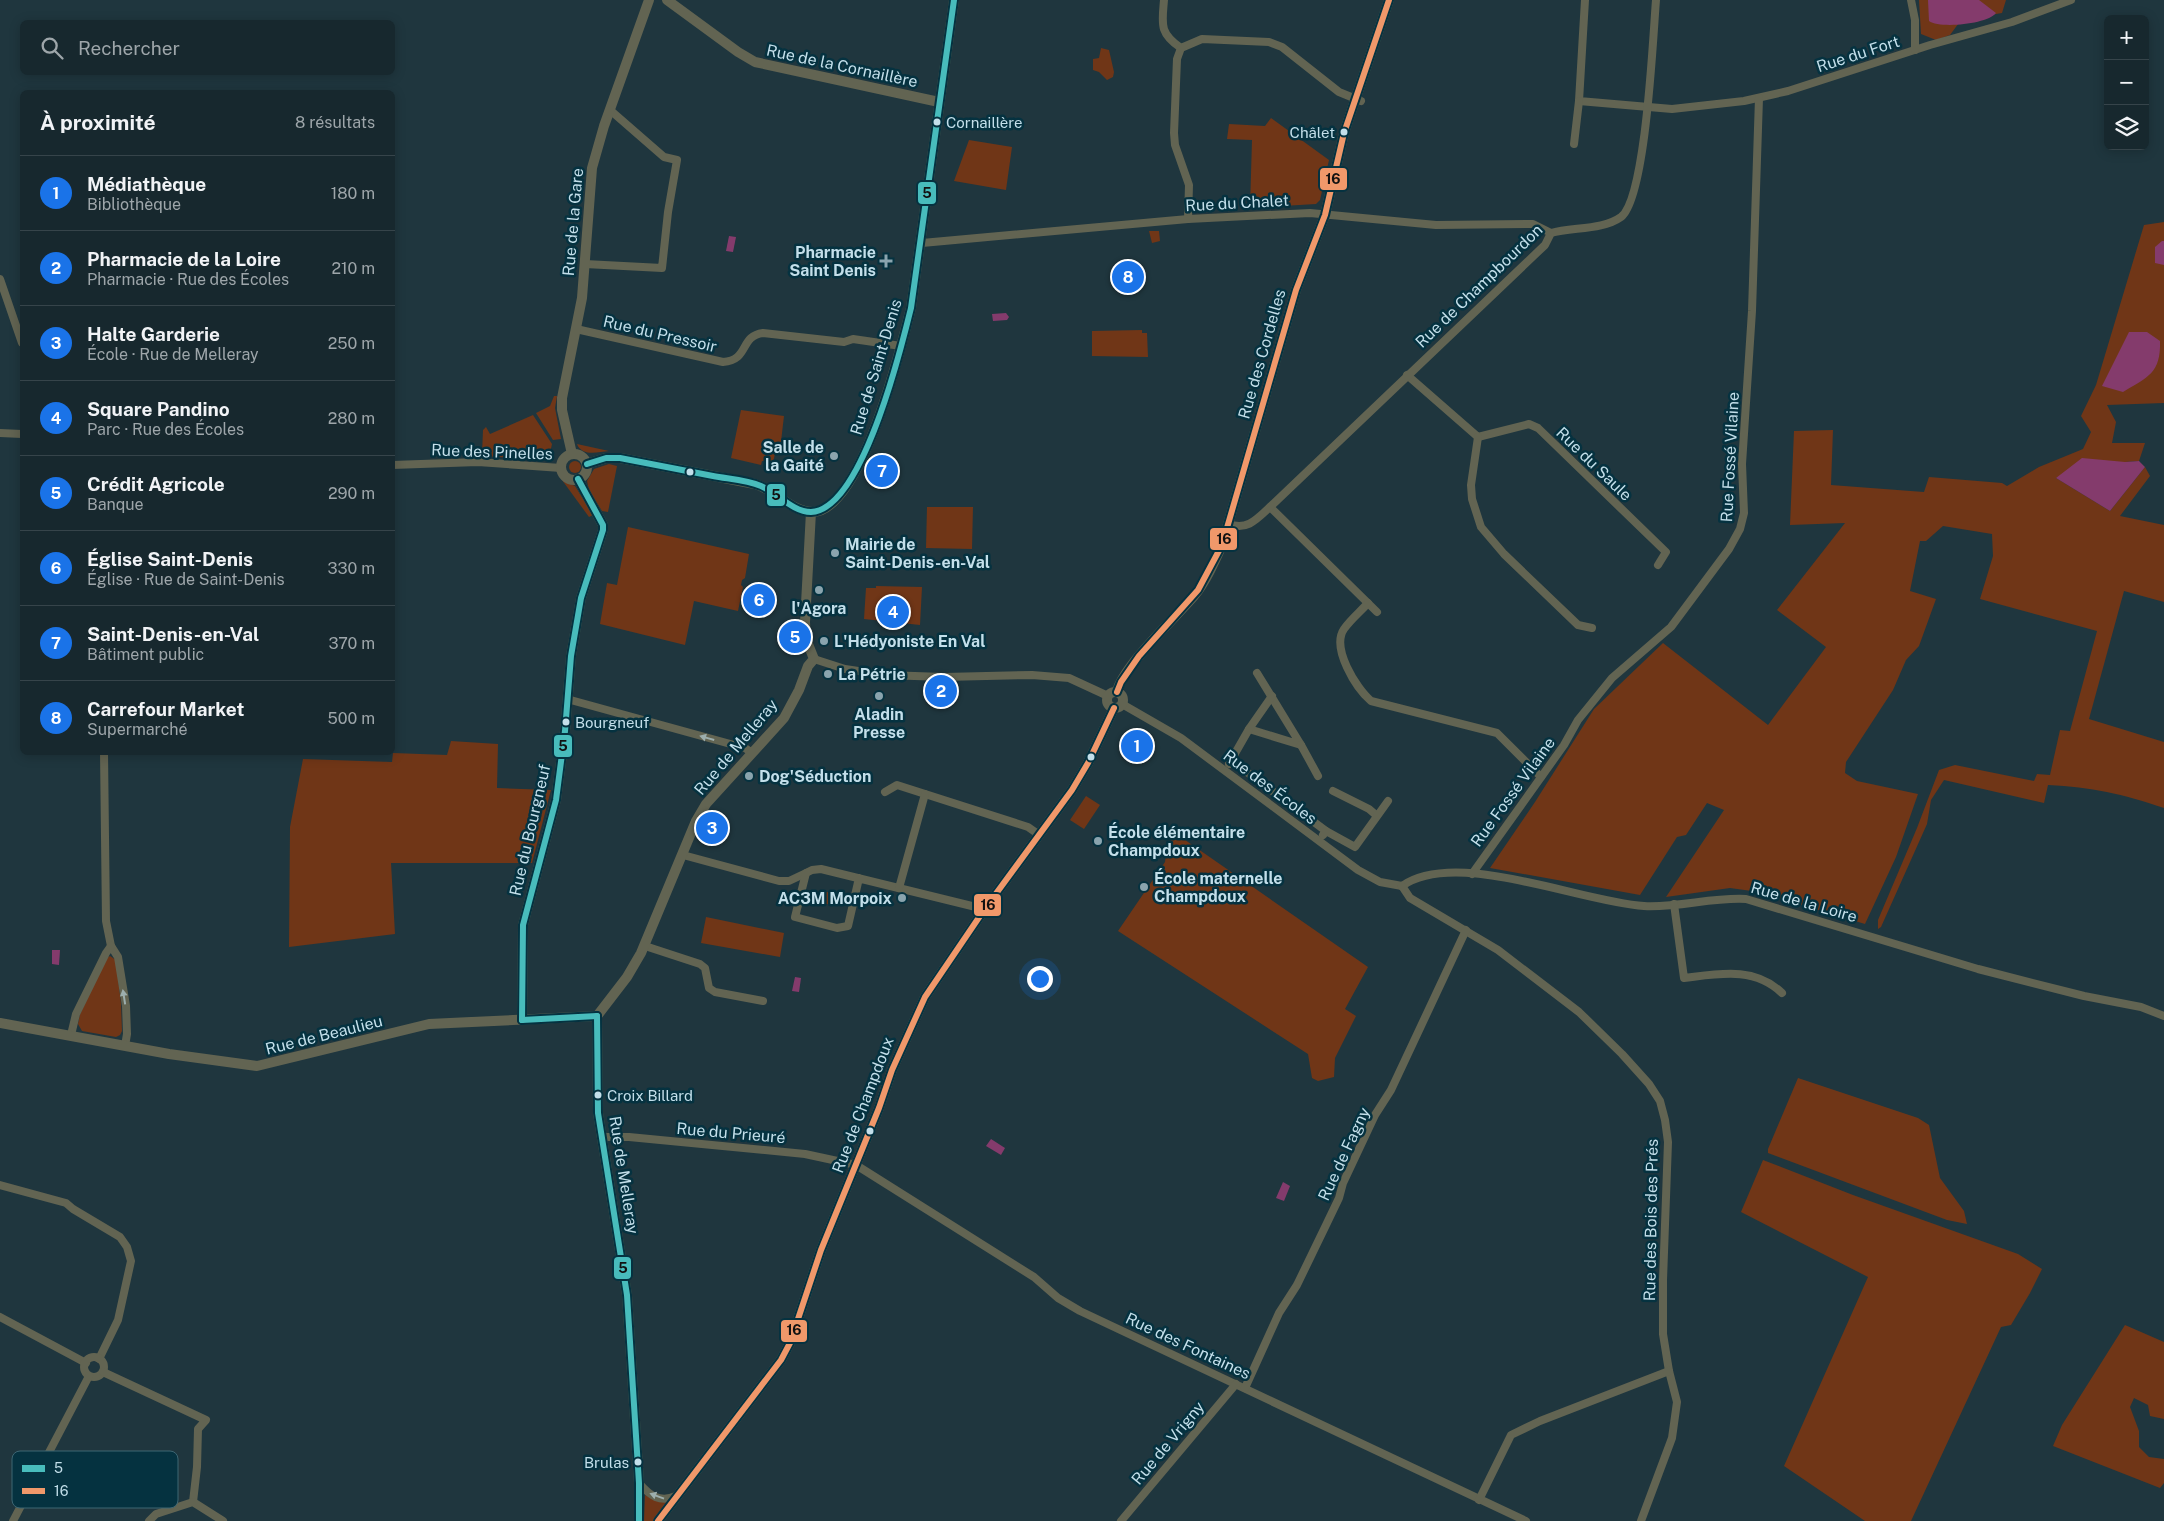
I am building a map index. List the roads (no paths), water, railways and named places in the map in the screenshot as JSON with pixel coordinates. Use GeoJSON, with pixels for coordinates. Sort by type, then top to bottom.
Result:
{"type":"FeatureCollection","features":[{"type":"Feature","properties":{"kind":"street","name":"Rue de la Gare"},"geometry":{"type":"LineString","coordinates":[[572,454],[562,410],[562,398],[576,329],[585,264],[592,168],[610,110],[649,0]]}},
{"type":"Feature","properties":{"kind":"street","name":"Rue de la Cornaillère"},"geometry":{"type":"LineString","coordinates":[[667,0],[738,52],[755,62],[939,102]]}},
{"type":"Feature","properties":{"kind":"street","name":"Rue de Saint-Denis"},"geometry":{"type":"LineString","coordinates":[[811,512],[829,507],[854,476],[872,434],[901,346],[911,308],[922,242],[954,0]]}},
{"type":"Feature","properties":{"kind":"street"},"geometry":{"type":"LineString","coordinates":[[1164,0],[1162,26],[1171,41],[1182,48]]}},
{"type":"Feature","properties":{"kind":"street","name":"Rue des Cordelles"},"geometry":{"type":"LineString","coordinates":[[1112,694],[1142,654],[1196,594],[1213,565],[1229,524],[1296,290],[1325,215],[1344,134],[1358,100],[1390,0]]}},
{"type":"Feature","properties":{"kind":"street"},"geometry":{"type":"LineString","coordinates":[[1574,144],[1579,101],[1585,0]]}},
{"type":"Feature","properties":{"kind":"street","name":"Rue de Champbourdon"},"geometry":{"type":"LineString","coordinates":[[1229,524],[1237,527],[1248,525],[1270,507],[1545,244],[1551,233],[1599,225],[1615,221],[1624,215],[1631,204],[1648,107],[1656,0]]}},
{"type":"Feature","properties":{"kind":"street"},"geometry":{"type":"LineString","coordinates":[[1911,0],[1915,20],[1915,50]]}},
{"type":"Feature","properties":{"kind":"street","name":"Rue du Fort"},"geometry":{"type":"LineString","coordinates":[[1579,101],[1672,109],[1759,98],[1788,91],[1915,50],[2012,22],[2071,0]]}},
{"type":"Feature","properties":{"kind":"street"},"geometry":{"type":"LineString","coordinates":[[1188,219],[1188,185],[1175,144],[1174,133],[1177,59],[1182,48],[1202,39],[1269,42],[1282,47],[1339,92],[1358,100]]}},
{"type":"Feature","properties":{"kind":"street","name":"Rue Fossé Vilaine"},"geometry":{"type":"LineString","coordinates":[[1472,874],[1541,778],[1578,720],[1612,678],[1671,627],[1729,549],[1740,529],[1744,513],[1742,464],[1752,311],[1759,98]]}},
{"type":"Feature","properties":{"kind":"street"},"geometry":{"type":"LineString","coordinates":[[585,264],[662,268],[668,212],[677,160],[664,157],[610,110]]}},
{"type":"Feature","properties":{"kind":"street","name":"Rue du Chalet"},"geometry":{"type":"LineString","coordinates":[[922,242],[1188,219],[1310,213],[1436,225],[1533,224],[1551,233]]}},
{"type":"Feature","properties":{"kind":"street"},"geometry":{"type":"LineString","coordinates":[[0,279],[20,338]]}},
{"type":"Feature","properties":{"kind":"street","name":"Rue du Pressoir"},"geometry":{"type":"LineString","coordinates":[[576,329],[723,362],[731,362],[738,358],[743,353],[747,340],[754,334],[763,333],[844,342],[853,339],[901,346]]}},
{"type":"Feature","properties":{"kind":"street"},"geometry":{"type":"LineString","coordinates":[[1407,375],[1478,437],[1472,499],[1481,527],[1504,554],[1578,625],[1592,628]]}},
{"type":"Feature","properties":{"kind":"street","name":"Rue du Saule"},"geometry":{"type":"LineString","coordinates":[[1478,437],[1529,424],[1538,428],[1666,552],[1658,565]]}},
{"type":"Feature","properties":{"kind":"street"},"geometry":{"type":"LineString","coordinates":[[0,433],[20,434]]}},
{"type":"Feature","properties":{"kind":"street"},"geometry":{"type":"LineString","coordinates":[[572,454],[583,457],[587,464],[586,471],[578,479],[567,477],[561,468],[563,460],[572,454]]}},
{"type":"Feature","properties":{"kind":"street"},"geometry":{"type":"LineString","coordinates":[[587,464],[606,458],[620,458],[746,482],[766,487],[794,507],[811,512],[805,622],[806,639],[814,659],[845,669],[885,675],[953,677],[1032,675],[1069,678],[1112,694],[1108,703],[1118,706]]}},
{"type":"Feature","properties":{"kind":"street","name":"Rue des Pinelles"},"geometry":{"type":"LineString","coordinates":[[395,465],[478,462],[561,468]]}},
{"type":"Feature","properties":{"kind":"street","name":"Rue du Bourgneuf"},"geometry":{"type":"LineString","coordinates":[[522,1020],[523,925],[556,800],[571,656],[581,598],[604,530],[578,479]]}},
{"type":"Feature","properties":{"kind":"street"},"geometry":{"type":"LineString","coordinates":[[1270,507],[1377,612]]}},
{"type":"Feature","properties":{"kind":"street"},"geometry":{"type":"LineString","coordinates":[[1368,603],[1343,630],[1341,646],[1342,659],[1365,696],[1371,701],[1497,733],[1541,778]]}},
{"type":"Feature","properties":{"kind":"street","name":"Rue de Melleray"},"geometry":{"type":"LineString","coordinates":[[639,1521],[639,1483],[627,1295],[602,1137],[597,1091],[597,1016],[627,977],[644,946],[696,821],[706,804],[784,718],[808,666],[814,659]]}},
{"type":"Feature","properties":{"kind":"street"},"geometry":{"type":"LineString","coordinates":[[1257,673],[1318,776]]}},
{"type":"Feature","properties":{"kind":"street"},"geometry":{"type":"LineString","coordinates":[[1225,770],[1249,729],[1272,696]]}},
{"type":"Feature","properties":{"kind":"street"},"geometry":{"type":"LineString","coordinates":[[568,699],[745,748],[752,753]]}},
{"type":"Feature","properties":{"kind":"street","name":"Rue des Écoles"},"geometry":{"type":"LineString","coordinates":[[1118,706],[1181,738],[1358,870],[1387,884],[1402,886]]}},
{"type":"Feature","properties":{"kind":"street","name":"Rue de Champdoux"},"geometry":{"type":"LineString","coordinates":[[658,1521],[781,1360],[790,1343],[822,1250],[892,1070],[913,1022],[930,990],[984,910],[1038,834],[1063,803],[1086,768],[1118,706]]}},
{"type":"Feature","properties":{"kind":"street"},"geometry":{"type":"LineString","coordinates":[[1249,729],[1301,745]]}},
{"type":"Feature","properties":{"kind":"street"},"geometry":{"type":"LineString","coordinates":[[104,755],[106,921],[111,946],[118,957],[126,1006],[127,1034],[125,1046]]}},
{"type":"Feature","properties":{"kind":"street"},"geometry":{"type":"LineString","coordinates":[[1232,761],[1326,831],[1355,847],[1376,815],[1388,801]]}},
{"type":"Feature","properties":{"kind":"street"},"geometry":{"type":"LineString","coordinates":[[885,792],[897,785],[1028,827],[1038,834]]}},
{"type":"Feature","properties":{"kind":"street"},"geometry":{"type":"LineString","coordinates":[[1333,791],[1369,809],[1376,815]]}},
{"type":"Feature","properties":{"kind":"street"},"geometry":{"type":"LineString","coordinates":[[899,888],[925,794]]}},
{"type":"Feature","properties":{"kind":"street"},"geometry":{"type":"LineString","coordinates":[[1319,841],[1326,831]]}},
{"type":"Feature","properties":{"kind":"street"},"geometry":{"type":"LineString","coordinates":[[683,855],[779,881],[789,881],[812,870],[821,869],[984,910]]}},
{"type":"Feature","properties":{"kind":"street"},"geometry":{"type":"LineString","coordinates":[[806,873],[795,917],[837,928],[848,926],[859,878]]}},
{"type":"Feature","properties":{"kind":"street","name":"Rue de la Loire"},"geometry":{"type":"LineString","coordinates":[[1402,886],[1426,875],[1446,873],[1472,874],[1546,886],[1644,906],[1746,898],[1978,969],[2084,996],[2141,1007],[2164,1016]]}},
{"type":"Feature","properties":{"kind":"street","name":"Rue des Bois des Prés"},"geometry":{"type":"LineString","coordinates":[[1402,886],[1410,898],[1498,950],[1579,1012],[1649,1084],[1660,1101],[1668,1142],[1663,1334],[1669,1371],[1677,1402],[1672,1438],[1640,1521]]}},
{"type":"Feature","properties":{"kind":"street"},"geometry":{"type":"LineString","coordinates":[[1674,904],[1684,978],[1734,972],[1771,983],[1782,994]]}},
{"type":"Feature","properties":{"kind":"street","name":"Rue de Fagny"},"geometry":{"type":"LineString","coordinates":[[1244,1388],[1279,1313],[1297,1285],[1339,1198],[1343,1183],[1375,1115],[1391,1090],[1466,930]]}},
{"type":"Feature","properties":{"kind":"street"},"geometry":{"type":"LineString","coordinates":[[71,1035],[76,1014],[111,946]]}},
{"type":"Feature","properties":{"kind":"street"},"geometry":{"type":"LineString","coordinates":[[644,946],[700,964],[705,968],[709,988],[715,992],[763,1001]]}},
{"type":"Feature","properties":{"kind":"street","name":"Rue de Beaulieu"},"geometry":{"type":"LineString","coordinates":[[0,1023],[170,1054],[257,1066],[430,1024],[597,1016]]}},
{"type":"Feature","properties":{"kind":"street","name":"Rue du Prieuré"},"geometry":{"type":"LineString","coordinates":[[602,1137],[629,1137],[804,1154],[856,1165]]}},
{"type":"Feature","properties":{"kind":"street","name":"Rue des Fontaines"},"geometry":{"type":"LineString","coordinates":[[856,1165],[1034,1277],[1065,1302],[1526,1521]]}},
{"type":"Feature","properties":{"kind":"street"},"geometry":{"type":"LineString","coordinates":[[0,1185],[66,1203],[120,1237],[127,1247],[131,1261],[118,1320],[99,1359]]}},
{"type":"Feature","properties":{"kind":"street"},"geometry":{"type":"LineString","coordinates":[[0,1317],[86,1363]]}},
{"type":"Feature","properties":{"kind":"street"},"geometry":{"type":"LineString","coordinates":[[92,1358],[99,1359],[104,1364],[103,1372],[95,1377],[89,1376],[85,1370],[86,1363],[92,1358]]}},
{"type":"Feature","properties":{"kind":"street"},"geometry":{"type":"LineString","coordinates":[[1480,1500],[1511,1435],[1540,1421],[1669,1371]]}},
{"type":"Feature","properties":{"kind":"street"},"geometry":{"type":"LineString","coordinates":[[103,1372],[206,1420],[198,1429],[197,1468],[193,1502]]}},
{"type":"Feature","properties":{"kind":"street"},"geometry":{"type":"LineString","coordinates":[[50,1451],[89,1376]]}},
{"type":"Feature","properties":{"kind":"street","name":"Rue de Vrigny"},"geometry":{"type":"LineString","coordinates":[[1121,1521],[1236,1384]]}},
{"type":"Feature","properties":{"kind":"street"},"geometry":{"type":"LineString","coordinates":[[639,1483],[650,1495],[658,1499],[668,1499],[678,1495]]}},
{"type":"Feature","properties":{"kind":"street"},"geometry":{"type":"LineString","coordinates":[[178,1507],[193,1502]]}},
{"type":"Feature","properties":{"kind":"street"},"geometry":{"type":"LineString","coordinates":[[193,1502],[223,1521]]}},
{"type":"Feature","properties":{"kind":"street"},"geometry":{"type":"LineString","coordinates":[[13,1521],[20,1508]]}},
{"type":"Feature","properties":{"kind":"street"},"geometry":{"type":"LineString","coordinates":[[149,1521],[156,1514],[174,1508]]}},
{"type":"Feature","properties":{"kind":"place","name":"Cornaillère"},"geometry":{"type":"Point","coordinates":[937,122]}},
{"type":"Feature","properties":{"kind":"place","name":"Châlet"},"geometry":{"type":"Point","coordinates":[1344,132]}},
{"type":"Feature","properties":{"kind":"place","name":"Pharmacie Saint Denis"},"geometry":{"type":"Point","coordinates":[886,261]}},
{"type":"Feature","properties":{"kind":"place","name":"Carrefour Market"},"geometry":{"type":"Point","coordinates":[1128,277]}},
{"type":"Feature","properties":{"kind":"place","name":"Salle de la Gaité"},"geometry":{"type":"Point","coordinates":[834,456]}},
{"type":"Feature","properties":{"kind":"place","name":"Saint-Denis-en-Val"},"geometry":{"type":"Point","coordinates":[882,471]}},
{"type":"Feature","properties":{"kind":"place","name":"Mairie de Saint-Denis-en-Val"},"geometry":{"type":"Point","coordinates":[835,553]}},
{"type":"Feature","properties":{"kind":"place","name":"l'Agora"},"geometry":{"type":"Point","coordinates":[819,590]}},
{"type":"Feature","properties":{"kind":"place","name":"Église Saint-Denis"},"geometry":{"type":"Point","coordinates":[759,600]}},
{"type":"Feature","properties":{"kind":"place","name":"Square Pandino"},"geometry":{"type":"Point","coordinates":[893,612]}},
{"type":"Feature","properties":{"kind":"place","name":"Crédit Agricole"},"geometry":{"type":"Point","coordinates":[795,637]}},
{"type":"Feature","properties":{"kind":"place","name":"L'Hédyoniste En Val"},"geometry":{"type":"Point","coordinates":[824,641]}},
{"type":"Feature","properties":{"kind":"place","name":"La Pétrie"},"geometry":{"type":"Point","coordinates":[828,674]}},
{"type":"Feature","properties":{"kind":"place","name":"Pharmacie de la Loire"},"geometry":{"type":"Point","coordinates":[941,691]}},
{"type":"Feature","properties":{"kind":"place","name":"Aladin Presse"},"geometry":{"type":"Point","coordinates":[879,696]}},
{"type":"Feature","properties":{"kind":"place","name":"Bourgneuf"},"geometry":{"type":"Point","coordinates":[566,722]}},
{"type":"Feature","properties":{"kind":"place","name":"Médiathèque"},"geometry":{"type":"Point","coordinates":[1137,746]}},
{"type":"Feature","properties":{"kind":"place","name":"Dog'Séduction"},"geometry":{"type":"Point","coordinates":[749,776]}},
{"type":"Feature","properties":{"kind":"place","name":"Halte Garderie"},"geometry":{"type":"Point","coordinates":[712,828]}},
{"type":"Feature","properties":{"kind":"place","name":"École élémentaire Champdoux"},"geometry":{"type":"Point","coordinates":[1098,841]}},
{"type":"Feature","properties":{"kind":"place","name":"École maternelle Champdoux"},"geometry":{"type":"Point","coordinates":[1144,887]}},
{"type":"Feature","properties":{"kind":"place","name":"AC3M Morpoix"},"geometry":{"type":"Point","coordinates":[902,898]}},
{"type":"Feature","properties":{"kind":"place","name":"Croix Billard"},"geometry":{"type":"Point","coordinates":[598,1095]}},
{"type":"Feature","properties":{"kind":"place","name":"Brulas"},"geometry":{"type":"Point","coordinates":[638,1462]}}]}
